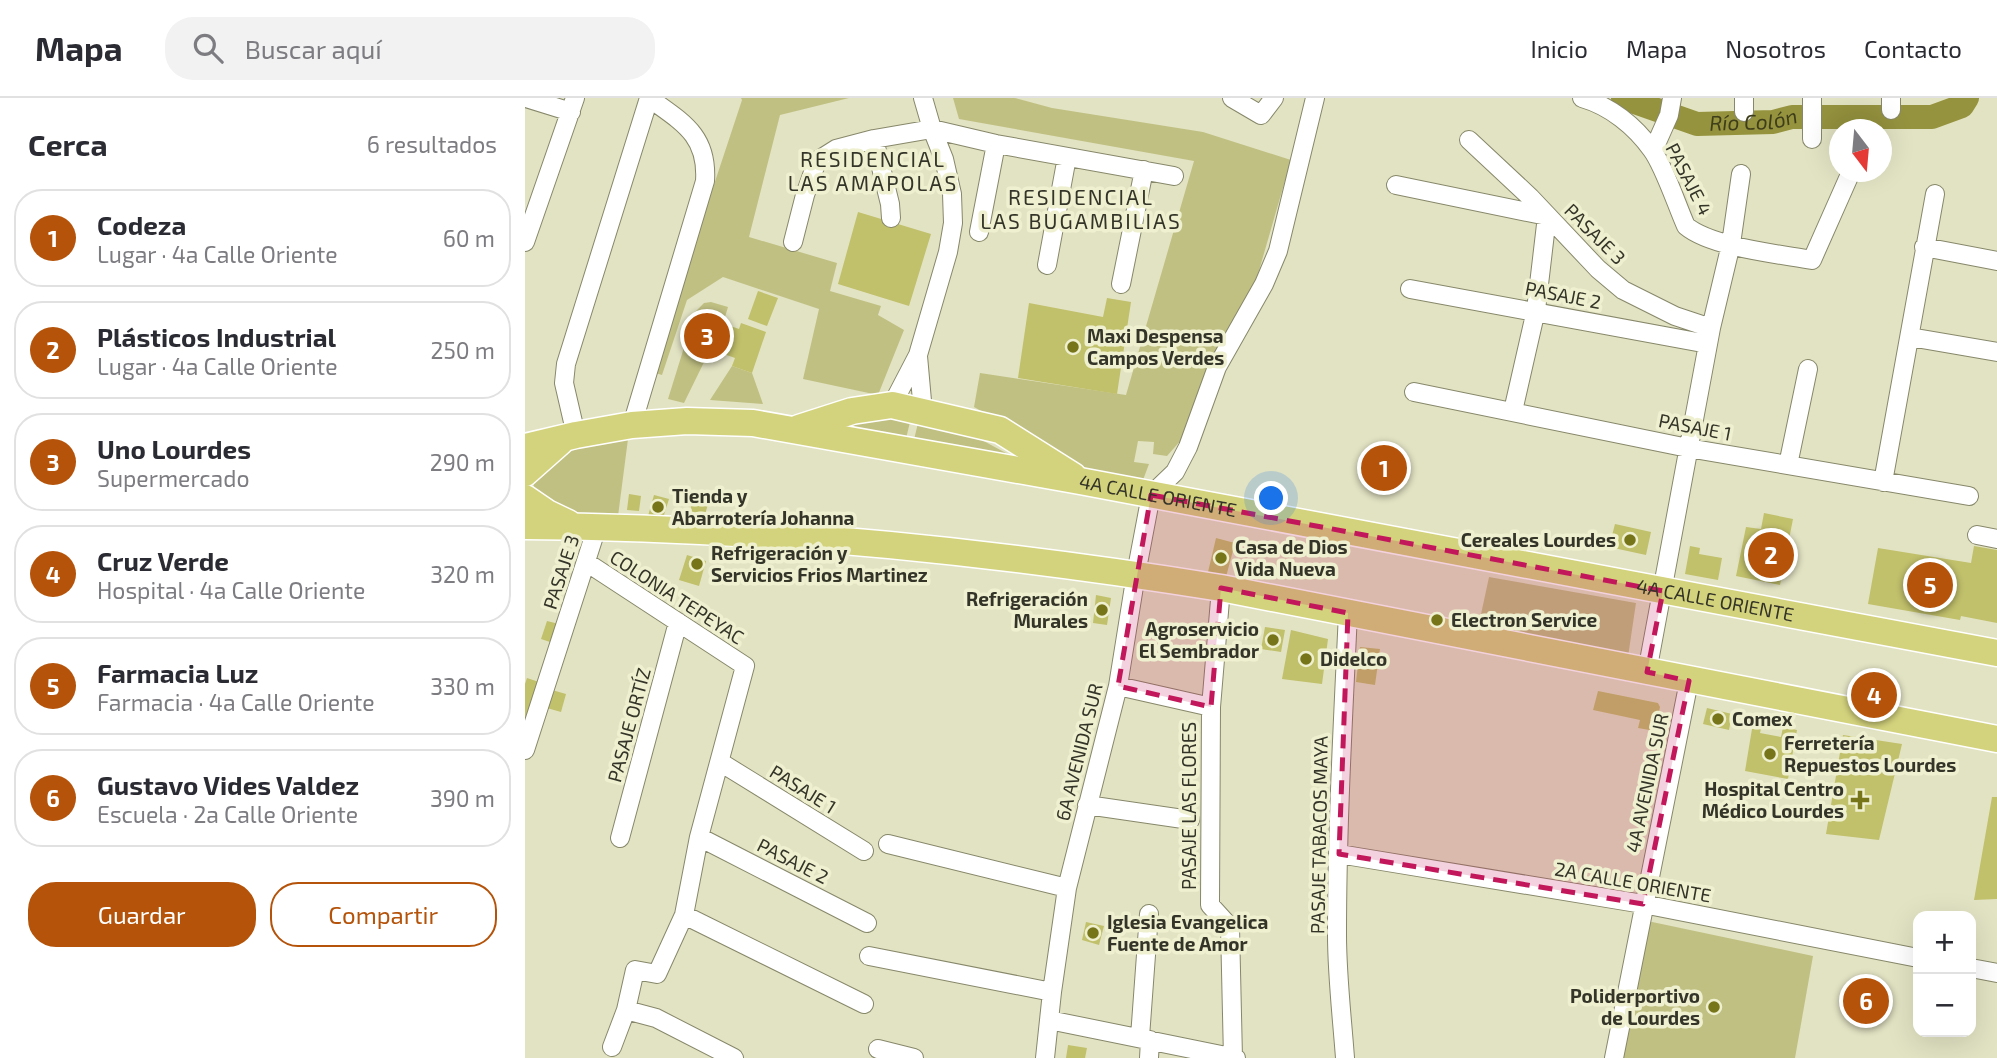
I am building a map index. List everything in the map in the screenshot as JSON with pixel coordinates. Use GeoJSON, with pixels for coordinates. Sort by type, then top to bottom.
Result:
{"type":"FeatureCollection","features":[{"type":"Feature","properties":{"kind":"highway"},"geometry":{"type":"LineString","coordinates":[[796,429],[852,411],[892,405],[1000,430],[1080,481]]}},
{"type":"Feature","properties":{"kind":"highway","name":"4A CALLE ORIENTE"},"geometry":{"type":"LineString","coordinates":[[525,447],[632,425],[711,421],[796,429],[1997,653]]}},
{"type":"Feature","properties":{"kind":"highway"},"geometry":{"type":"LineString","coordinates":[[525,473],[572,436]]}},
{"type":"Feature","properties":{"kind":"highway"},"geometry":{"type":"LineString","coordinates":[[525,498],[547,513],[587,526]]}},
{"type":"Feature","properties":{"kind":"highway"},"geometry":{"type":"LineString","coordinates":[[525,526],[587,526],[828,539],[1136,574],[1221,588],[1994,740]]}},
{"type":"Feature","properties":{"kind":"street"},"geometry":{"type":"LineString","coordinates":[[525,242],[533,196],[573,105],[526,98]]}},
{"type":"Feature","properties":{"kind":"street"},"geometry":{"type":"LineString","coordinates":[[572,436],[564,383],[566,364],[649,98],[689,128],[701,145],[706,164],[705,181],[632,425]]}},
{"type":"Feature","properties":{"kind":"street"},"geometry":{"type":"LineString","coordinates":[[892,405],[918,355],[948,251],[953,223],[953,194],[923,98]]}},
{"type":"Feature","properties":{"kind":"street"},"geometry":{"type":"LineString","coordinates":[[1231,98],[1261,114],[1274,98]]}},
{"type":"Feature","properties":{"kind":"street"},"geometry":{"type":"LineString","coordinates":[[1151,495],[1175,472],[1188,447],[1217,367],[1264,284],[1278,251],[1315,98]]}},
{"type":"Feature","properties":{"kind":"street","name":"PASAJE 4"},"geometry":{"type":"LineString","coordinates":[[1582,98],[1599,102],[1620,116],[1653,150],[1686,226],[1695,234],[1812,260],[1847,182]]}},
{"type":"Feature","properties":{"kind":"street"},"geometry":{"type":"LineString","coordinates":[[1653,150],[1669,115],[1672,98]]}},
{"type":"Feature","properties":{"kind":"street"},"geometry":{"type":"LineString","coordinates":[[1812,105],[1812,139]]}},
{"type":"Feature","properties":{"kind":"street"},"geometry":{"type":"LineString","coordinates":[[793,242],[817,161],[843,146],[874,139],[932,130],[1174,176]]}},
{"type":"Feature","properties":{"kind":"street"},"geometry":{"type":"LineString","coordinates":[[874,139],[891,218]]}},
{"type":"Feature","properties":{"kind":"street","name":"PASAJE 3"},"geometry":{"type":"LineString","coordinates":[[1469,139],[1530,197],[1598,269],[1623,290],[1710,336]]}},
{"type":"Feature","properties":{"kind":"street"},"geometry":{"type":"LineString","coordinates":[[979,232],[996,144]]}},
{"type":"Feature","properties":{"kind":"street"},"geometry":{"type":"LineString","coordinates":[[1047,265],[1067,157]]}},
{"type":"Feature","properties":{"kind":"street"},"geometry":{"type":"LineString","coordinates":[[1121,284],[1144,170]]}},
{"type":"Feature","properties":{"kind":"street"},"geometry":{"type":"LineString","coordinates":[[1647,672],[1688,448],[1731,244],[1741,174]]}},
{"type":"Feature","properties":{"kind":"street"},"geometry":{"type":"LineString","coordinates":[[1396,185],[1547,216],[1536,310],[1513,411]]}},
{"type":"Feature","properties":{"kind":"street"},"geometry":{"type":"LineString","coordinates":[[1883,482],[1935,194]]}},
{"type":"Feature","properties":{"kind":"street"},"geometry":{"type":"LineString","coordinates":[[1924,247],[1997,261]]}},
{"type":"Feature","properties":{"kind":"street","name":"PASAJE 2"},"geometry":{"type":"LineString","coordinates":[[1410,289],[1710,336]]}},
{"type":"Feature","properties":{"kind":"street"},"geometry":{"type":"LineString","coordinates":[[1910,337],[1997,352]]}},
{"type":"Feature","properties":{"kind":"street"},"geometry":{"type":"LineString","coordinates":[[918,355],[923,412]]}},
{"type":"Feature","properties":{"kind":"street"},"geometry":{"type":"LineString","coordinates":[[1788,465],[1808,369]]}},
{"type":"Feature","properties":{"kind":"street","name":"PASAJE 1"},"geometry":{"type":"LineString","coordinates":[[1414,391],[1688,448],[1969,496]]}},
{"type":"Feature","properties":{"kind":"street","name":"6A AVENIDA SUR"},"geometry":{"type":"LineString","coordinates":[[1045,1058],[1067,888],[1118,686],[1151,495]]}},
{"type":"Feature","properties":{"kind":"street","name":"PASAJE 3"},"geometry":{"type":"LineString","coordinates":[[525,750],[586,562],[587,526]]}},
{"type":"Feature","properties":{"kind":"street"},"geometry":{"type":"LineString","coordinates":[[1977,536],[1997,539]]}},
{"type":"Feature","properties":{"kind":"street","name":"COLONIA TEPEYAC"},"geometry":{"type":"LineString","coordinates":[[586,562],[745,667],[720,762]]}},
{"type":"Feature","properties":{"kind":"street","name":"PASAJE LAS FLORES"},"geometry":{"type":"LineString","coordinates":[[1221,588],[1211,707],[1210,905],[1230,927],[1234,1058]]}},
{"type":"Feature","properties":{"kind":"street","name":"PASAJE TABACOS MAYA"},"geometry":{"type":"LineString","coordinates":[[1345,1058],[1337,937],[1338,814],[1348,613]]}},
{"type":"Feature","properties":{"kind":"street","name":"PASAJE ORTÍZ"},"geometry":{"type":"LineString","coordinates":[[620,838],[678,622]]}},
{"type":"Feature","properties":{"kind":"street","name":"4A AVENIDA SUR"},"geometry":{"type":"LineString","coordinates":[[1614,1058],[1689,681]]}},
{"type":"Feature","properties":{"kind":"street"},"geometry":{"type":"LineString","coordinates":[[1118,686],[1211,707]]}},
{"type":"Feature","properties":{"kind":"street"},"geometry":{"type":"LineString","coordinates":[[612,1047],[626,1010],[635,970],[657,974],[684,915],[699,837],[720,762]]}},
{"type":"Feature","properties":{"kind":"street","name":"PASAJE 1"},"geometry":{"type":"LineString","coordinates":[[720,762],[864,851]]}},
{"type":"Feature","properties":{"kind":"street"},"geometry":{"type":"LineString","coordinates":[[1087,805],[1190,820]]}},
{"type":"Feature","properties":{"kind":"street","name":"PASAJE 2"},"geometry":{"type":"LineString","coordinates":[[699,837],[867,923]]}},
{"type":"Feature","properties":{"kind":"street"},"geometry":{"type":"LineString","coordinates":[[888,845],[1067,888]]}},
{"type":"Feature","properties":{"kind":"street","name":"2A CALLE ORIENTE"},"geometry":{"type":"LineString","coordinates":[[1339,854],[1643,904],[1913,957]]}},
{"type":"Feature","properties":{"kind":"street"},"geometry":{"type":"LineString","coordinates":[[1149,914],[1145,1038],[1149,1058]]}},
{"type":"Feature","properties":{"kind":"street"},"geometry":{"type":"LineString","coordinates":[[684,915],[864,1004]]}},
{"type":"Feature","properties":{"kind":"street"},"geometry":{"type":"LineString","coordinates":[[869,956],[1052,992]]}},
{"type":"Feature","properties":{"kind":"street"},"geometry":{"type":"LineString","coordinates":[[1976,969],[1997,973]]}},
{"type":"Feature","properties":{"kind":"street"},"geometry":{"type":"LineString","coordinates":[[626,1010],[656,1017],[734,1058]]}},
{"type":"Feature","properties":{"kind":"street"},"geometry":{"type":"LineString","coordinates":[[1049,1020],[1234,1058]]}},
{"type":"Feature","properties":{"kind":"street"},"geometry":{"type":"LineString","coordinates":[[878,1049],[914,1058]]}},
{"type":"Feature","properties":{"kind":"highlighted area"},"geometry":{"type":"Polygon","coordinates":[[[1151,495],[1663,591],[1647,672],[1689,681],[1643,904],[1339,854],[1348,613],[1221,588],[1211,707],[1118,686],[1151,495]]]}},
{"type":"Feature","properties":{"kind":"green space"},"geometry":{"type":"Polygon","coordinates":[[[741,98],[849,98],[780,115],[749,237],[837,263],[830,291],[881,306],[878,315],[904,330],[878,395],[803,379],[819,309],[723,277],[687,300],[662,375],[652,372],[741,98]]]}},
{"type":"Feature","properties":{"kind":"green space"},"geometry":{"type":"Polygon","coordinates":[[[953,98],[1015,98],[1052,108],[1203,132],[1291,160],[1256,281],[1182,439],[1167,456],[1153,454],[1154,442],[1138,441],[1134,462],[1149,464],[1143,480],[1087,470],[974,407],[980,373],[1126,395],[1194,161],[959,119],[953,98]]]}},
{"type":"Feature","properties":{"kind":"green space"},"geometry":{"type":"Polygon","coordinates":[[[711,302],[728,307],[725,317],[706,310],[708,354],[684,403],[668,399],[695,312],[704,303],[711,302]]]}},
{"type":"Feature","properties":{"kind":"green space"},"geometry":{"type":"Polygon","coordinates":[[[732,366],[752,373],[763,404],[710,400],[732,366]]]}},
{"type":"Feature","properties":{"kind":"green space"},"geometry":{"type":"Polygon","coordinates":[[[875,417],[910,422],[904,447],[837,426],[875,417]]]}},
{"type":"Feature","properties":{"kind":"green space"},"geometry":{"type":"Polygon","coordinates":[[[918,423],[965,431],[1021,461],[912,448],[918,423]]]}},
{"type":"Feature","properties":{"kind":"green space"},"geometry":{"type":"Polygon","coordinates":[[[628,439],[617,524],[579,523],[533,493],[536,479],[544,467],[555,458],[584,447],[628,439]]]}},
{"type":"Feature","properties":{"kind":"green space"},"geometry":{"type":"Polygon","coordinates":[[[1489,577],[1636,603],[1628,657],[1478,628],[1489,577]]]}},
{"type":"Feature","properties":{"kind":"green space","name":"Poliderportivo de Lourdes"},"geometry":{"type":"Polygon","coordinates":[[[1638,919],[1813,956],[1795,1058],[1616,1058],[1638,919]]]}},
{"type":"Feature","properties":{"kind":"building"},"geometry":{"type":"Polygon","coordinates":[[[858,212],[931,234],[909,306],[838,284],[858,212]]]}},
{"type":"Feature","properties":{"kind":"building"},"geometry":{"type":"Polygon","coordinates":[[[758,291],[778,298],[767,326],[748,319],[758,291]]]}},
{"type":"Feature","properties":{"kind":"building","name":"Maxi Despensa Campos Verdes"},"geometry":{"type":"Polygon","coordinates":[[[1107,298],[1131,302],[1117,394],[1018,378],[1029,303],[1103,317],[1107,298]]]}},
{"type":"Feature","properties":{"kind":"building"},"geometry":{"type":"Polygon","coordinates":[[[705,310],[725,317],[722,323],[739,329],[741,323],[766,332],[752,373],[732,366],[735,358],[713,351],[712,355],[692,348],[705,310]]]}},
{"type":"Feature","properties":{"kind":"building"},"geometry":{"type":"Polygon","coordinates":[[[1406,454],[1407,481],[1361,483],[1360,456],[1406,454]]]}},
{"type":"Feature","properties":{"kind":"building"},"geometry":{"type":"Polygon","coordinates":[[[696,490],[711,494],[704,518],[689,514],[696,490]]]}},
{"type":"Feature","properties":{"kind":"building"},"geometry":{"type":"Polygon","coordinates":[[[629,494],[641,496],[639,511],[627,510],[629,494]]]}},
{"type":"Feature","properties":{"kind":"building","name":"Tienda y Abarrotería Johanna"},"geometry":{"type":"Polygon","coordinates":[[[654,495],[669,499],[664,515],[648,516],[654,495]]]}},
{"type":"Feature","properties":{"kind":"building"},"geometry":{"type":"Polygon","coordinates":[[[1764,513],[1793,519],[1780,585],[1736,576],[1746,527],[1761,529],[1764,513]]]}},
{"type":"Feature","properties":{"kind":"building","name":"Cereales Lourdes"},"geometry":{"type":"Polygon","coordinates":[[[1615,524],[1651,532],[1646,555],[1609,547],[1615,524]]]}},
{"type":"Feature","properties":{"kind":"building","name":"Casa de Dios Vida Nueva"},"geometry":{"type":"Polygon","coordinates":[[[1216,538],[1235,543],[1226,577],[1208,572],[1216,538]]]}},
{"type":"Feature","properties":{"kind":"building"},"geometry":{"type":"Polygon","coordinates":[[[1499,538],[1521,542],[1518,555],[1496,552],[1499,538]]]}},
{"type":"Feature","properties":{"kind":"building"},"geometry":{"type":"Polygon","coordinates":[[[1690,546],[1700,548],[1699,554],[1722,558],[1718,580],[1685,574],[1690,546]]]}},
{"type":"Feature","properties":{"kind":"building"},"geometry":{"type":"Polygon","coordinates":[[[1974,546],[1997,550],[1997,623],[1961,616],[1960,620],[1868,604],[1878,548],[1971,563],[1974,546]]]}},
{"type":"Feature","properties":{"kind":"building"},"geometry":{"type":"Polygon","coordinates":[[[687,555],[706,561],[699,586],[679,580],[687,555]]]}},
{"type":"Feature","properties":{"kind":"building","name":"Refrigeración Murales"},"geometry":{"type":"Polygon","coordinates":[[[1096,595],[1111,598],[1107,625],[1093,623],[1096,595]]]}},
{"type":"Feature","properties":{"kind":"building"},"geometry":{"type":"Polygon","coordinates":[[[547,621],[559,624],[553,643],[541,639],[547,621]]]}},
{"type":"Feature","properties":{"kind":"building","name":"Agroservicio El Sembrador"},"geometry":{"type":"Polygon","coordinates":[[[1265,627],[1285,630],[1281,652],[1261,649],[1265,627]]]}},
{"type":"Feature","properties":{"kind":"building","name":"Didelco"},"geometry":{"type":"Polygon","coordinates":[[[1291,630],[1328,639],[1322,684],[1282,679],[1291,630]]]}},
{"type":"Feature","properties":{"kind":"building"},"geometry":{"type":"Polygon","coordinates":[[[1360,647],[1380,649],[1375,685],[1356,682],[1360,647]]]}},
{"type":"Feature","properties":{"kind":"building"},"geometry":{"type":"Polygon","coordinates":[[[527,678],[542,683],[525,731],[525,684],[527,678]]]}},
{"type":"Feature","properties":{"kind":"building"},"geometry":{"type":"Polygon","coordinates":[[[1868,688],[1883,691],[1881,702],[1866,700],[1868,688]]]}},
{"type":"Feature","properties":{"kind":"building"},"geometry":{"type":"Polygon","coordinates":[[[552,690],[566,694],[561,712],[547,708],[552,690]]]}},
{"type":"Feature","properties":{"kind":"building"},"geometry":{"type":"Polygon","coordinates":[[[1598,691],[1658,703],[1660,707],[1655,731],[1638,728],[1640,720],[1593,710],[1598,691]]]}},
{"type":"Feature","properties":{"kind":"building","name":"Comex"},"geometry":{"type":"Polygon","coordinates":[[[1707,708],[1732,714],[1729,730],[1703,724],[1707,708]]]}},
{"type":"Feature","properties":{"kind":"building","name":"Ferretería Repuestos Lourdes"},"geometry":{"type":"Polygon","coordinates":[[[1753,723],[1762,724],[1760,733],[1781,737],[1783,727],[1797,730],[1788,779],[1745,771],[1753,723]]]}},
{"type":"Feature","properties":{"kind":"building","name":"Hospital Centro Médico Lourdes"},"geometry":{"type":"Polygon","coordinates":[[[1843,735],[1902,744],[1879,840],[1826,834],[1843,735]]]}},
{"type":"Feature","properties":{"kind":"building"},"geometry":{"type":"Polygon","coordinates":[[[1992,797],[1997,797],[1997,899],[1974,900],[1992,797]]]}},
{"type":"Feature","properties":{"kind":"building","name":"Iglesia Evangelica Fuente de Amor"},"geometry":{"type":"Polygon","coordinates":[[[1086,922],[1104,926],[1099,945],[1082,940],[1086,922]]]}},
{"type":"Feature","properties":{"kind":"building"},"geometry":{"type":"Polygon","coordinates":[[[1068,1045],[1087,1048],[1085,1058],[1066,1058],[1068,1045]]]}},
{"type":"Feature","properties":{"kind":"waterway","name":"Río Colón"},"geometry":{"type":"LineString","coordinates":[[1623,98],[1697,124],[1773,122],[1792,117],[1932,117],[1962,106],[1967,98]]}},
{"type":"Feature","properties":{"kind":"place","name":"Uno Lourdes"},"geometry":{"type":"Point","coordinates":[707,336]}},
{"type":"Feature","properties":{"kind":"place","name":"Maxi Despensa Campos Verdes"},"geometry":{"type":"Point","coordinates":[1073,347]}},
{"type":"Feature","properties":{"kind":"place","name":"Codeza"},"geometry":{"type":"Point","coordinates":[1384,468]}},
{"type":"Feature","properties":{"kind":"place","name":"Tienda y Abarrotería Johanna"},"geometry":{"type":"Point","coordinates":[658,507]}},
{"type":"Feature","properties":{"kind":"place","name":"Cereales Lourdes"},"geometry":{"type":"Point","coordinates":[1630,540]}},
{"type":"Feature","properties":{"kind":"place","name":"Plásticos Industrial"},"geometry":{"type":"Point","coordinates":[1771,555]}},
{"type":"Feature","properties":{"kind":"place","name":"Casa de Dios Vida Nueva"},"geometry":{"type":"Point","coordinates":[1221,558]}},
{"type":"Feature","properties":{"kind":"place","name":"Refrigeración y Servicios Frios Martinez"},"geometry":{"type":"Point","coordinates":[697,564]}},
{"type":"Feature","properties":{"kind":"place","name":"Farmacia Luz"},"geometry":{"type":"Point","coordinates":[1930,585]}},
{"type":"Feature","properties":{"kind":"place","name":"Refrigeración Murales"},"geometry":{"type":"Point","coordinates":[1102,610]}},
{"type":"Feature","properties":{"kind":"place","name":"Electron Service"},"geometry":{"type":"Point","coordinates":[1437,620]}},
{"type":"Feature","properties":{"kind":"place","name":"Agroservicio El Sembrador"},"geometry":{"type":"Point","coordinates":[1273,640]}},
{"type":"Feature","properties":{"kind":"place","name":"Didelco"},"geometry":{"type":"Point","coordinates":[1306,659]}},
{"type":"Feature","properties":{"kind":"place","name":"Cruz Verde"},"geometry":{"type":"Point","coordinates":[1874,695]}},
{"type":"Feature","properties":{"kind":"place","name":"Comex"},"geometry":{"type":"Point","coordinates":[1718,719]}},
{"type":"Feature","properties":{"kind":"place","name":"Ferretería Repuestos Lourdes"},"geometry":{"type":"Point","coordinates":[1770,754]}},
{"type":"Feature","properties":{"kind":"place","name":"Hospital Centro Médico Lourdes"},"geometry":{"type":"Point","coordinates":[1860,800]}},
{"type":"Feature","properties":{"kind":"place","name":"Iglesia Evangelica Fuente de Amor"},"geometry":{"type":"Point","coordinates":[1093,933]}},
{"type":"Feature","properties":{"kind":"place","name":"Gustavo Vides Valdez"},"geometry":{"type":"Point","coordinates":[1866,1001]}},
{"type":"Feature","properties":{"kind":"place","name":"Poliderportivo de Lourdes"},"geometry":{"type":"Point","coordinates":[1714,1007]}},
{"type":"Feature","properties":{"kind":"district","name":"RESIDENCIAL LAS AMAPOLAS"},"geometry":{"type":"Point","coordinates":[873,172]}},
{"type":"Feature","properties":{"kind":"district","name":"RESIDENCIAL LAS BUGAMBILIAS"},"geometry":{"type":"Point","coordinates":[1081,210]}}]}
